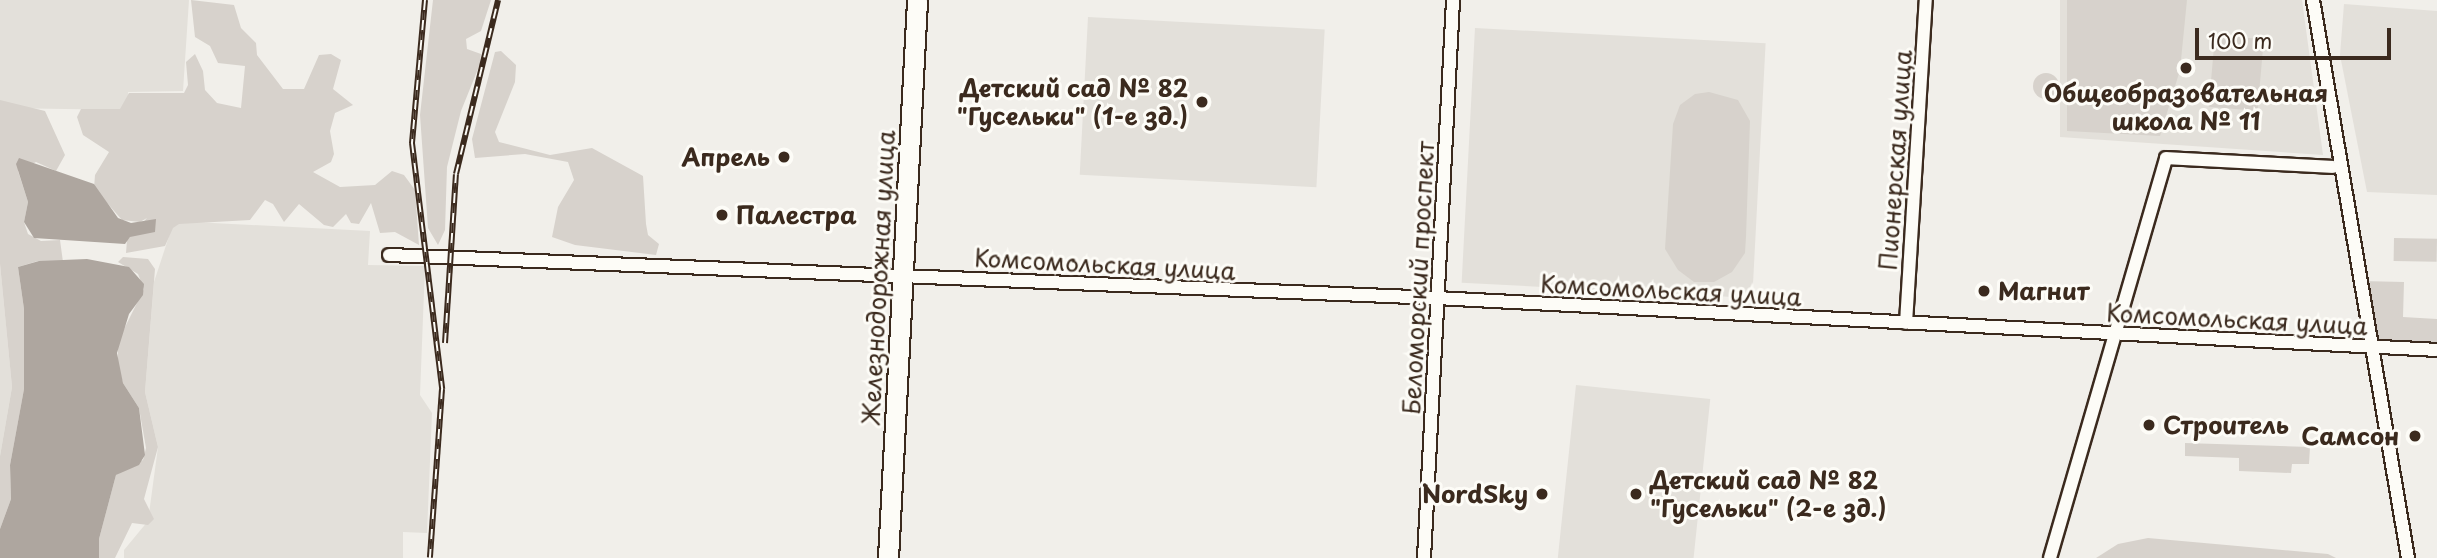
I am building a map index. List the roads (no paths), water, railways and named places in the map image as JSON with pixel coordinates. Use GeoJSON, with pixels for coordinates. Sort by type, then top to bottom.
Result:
{"type":"FeatureCollection","features":[{"type":"Feature","properties":{"kind":"main road","name":"Железнодорожная улица"},"geometry":{"type":"LineString","coordinates":[[888,558],[917,0]]}},
{"type":"Feature","properties":{"kind":"street","name":"Беломорский проспект"},"geometry":{"type":"LineString","coordinates":[[1424,558],[1453,0]]}},
{"type":"Feature","properties":{"kind":"street","name":"Пионерская улица"},"geometry":{"type":"LineString","coordinates":[[1906,323],[1926,0]]}},
{"type":"Feature","properties":{"kind":"street"},"geometry":{"type":"LineString","coordinates":[[2312,0],[2408,558]]}},
{"type":"Feature","properties":{"kind":"street"},"geometry":{"type":"LineString","coordinates":[[2050,558],[2166,158],[2333,167]]}},
{"type":"Feature","properties":{"kind":"street","name":"Комсомольская улица"},"geometry":{"type":"LineString","coordinates":[[389,255],[1436,298],[2437,351]]}},
{"type":"Feature","properties":{"kind":"railway"},"geometry":{"type":"LineString","coordinates":[[425,0],[412,143],[442,389],[430,558]]}},
{"type":"Feature","properties":{"kind":"railway"},"geometry":{"type":"LineString","coordinates":[[445,343],[456,174],[498,0]]}},
{"type":"Feature","properties":{"kind":"place","name":"Общеобразовательная школа № 11"},"geometry":{"type":"Point","coordinates":[2186,68]}},
{"type":"Feature","properties":{"kind":"place","name":"Детский сад № 82 \"Гусельки\" (1-е зд.)"},"geometry":{"type":"Point","coordinates":[1202,102]}},
{"type":"Feature","properties":{"kind":"place","name":"Апрель"},"geometry":{"type":"Point","coordinates":[784,157]}},
{"type":"Feature","properties":{"kind":"place","name":"Палестра"},"geometry":{"type":"Point","coordinates":[722,215]}},
{"type":"Feature","properties":{"kind":"place","name":"Магнит"},"geometry":{"type":"Point","coordinates":[1984,291]}},
{"type":"Feature","properties":{"kind":"place","name":"Строитель"},"geometry":{"type":"Point","coordinates":[2149,425]}},
{"type":"Feature","properties":{"kind":"place","name":"Самсон"},"geometry":{"type":"Point","coordinates":[2415,436]}},
{"type":"Feature","properties":{"kind":"place","name":"NordSky"},"geometry":{"type":"Point","coordinates":[1542,494]}},
{"type":"Feature","properties":{"kind":"place","name":"Детский сад № 82 \"Гусельки\" (2-е зд.)"},"geometry":{"type":"Point","coordinates":[1636,494]}}]}
